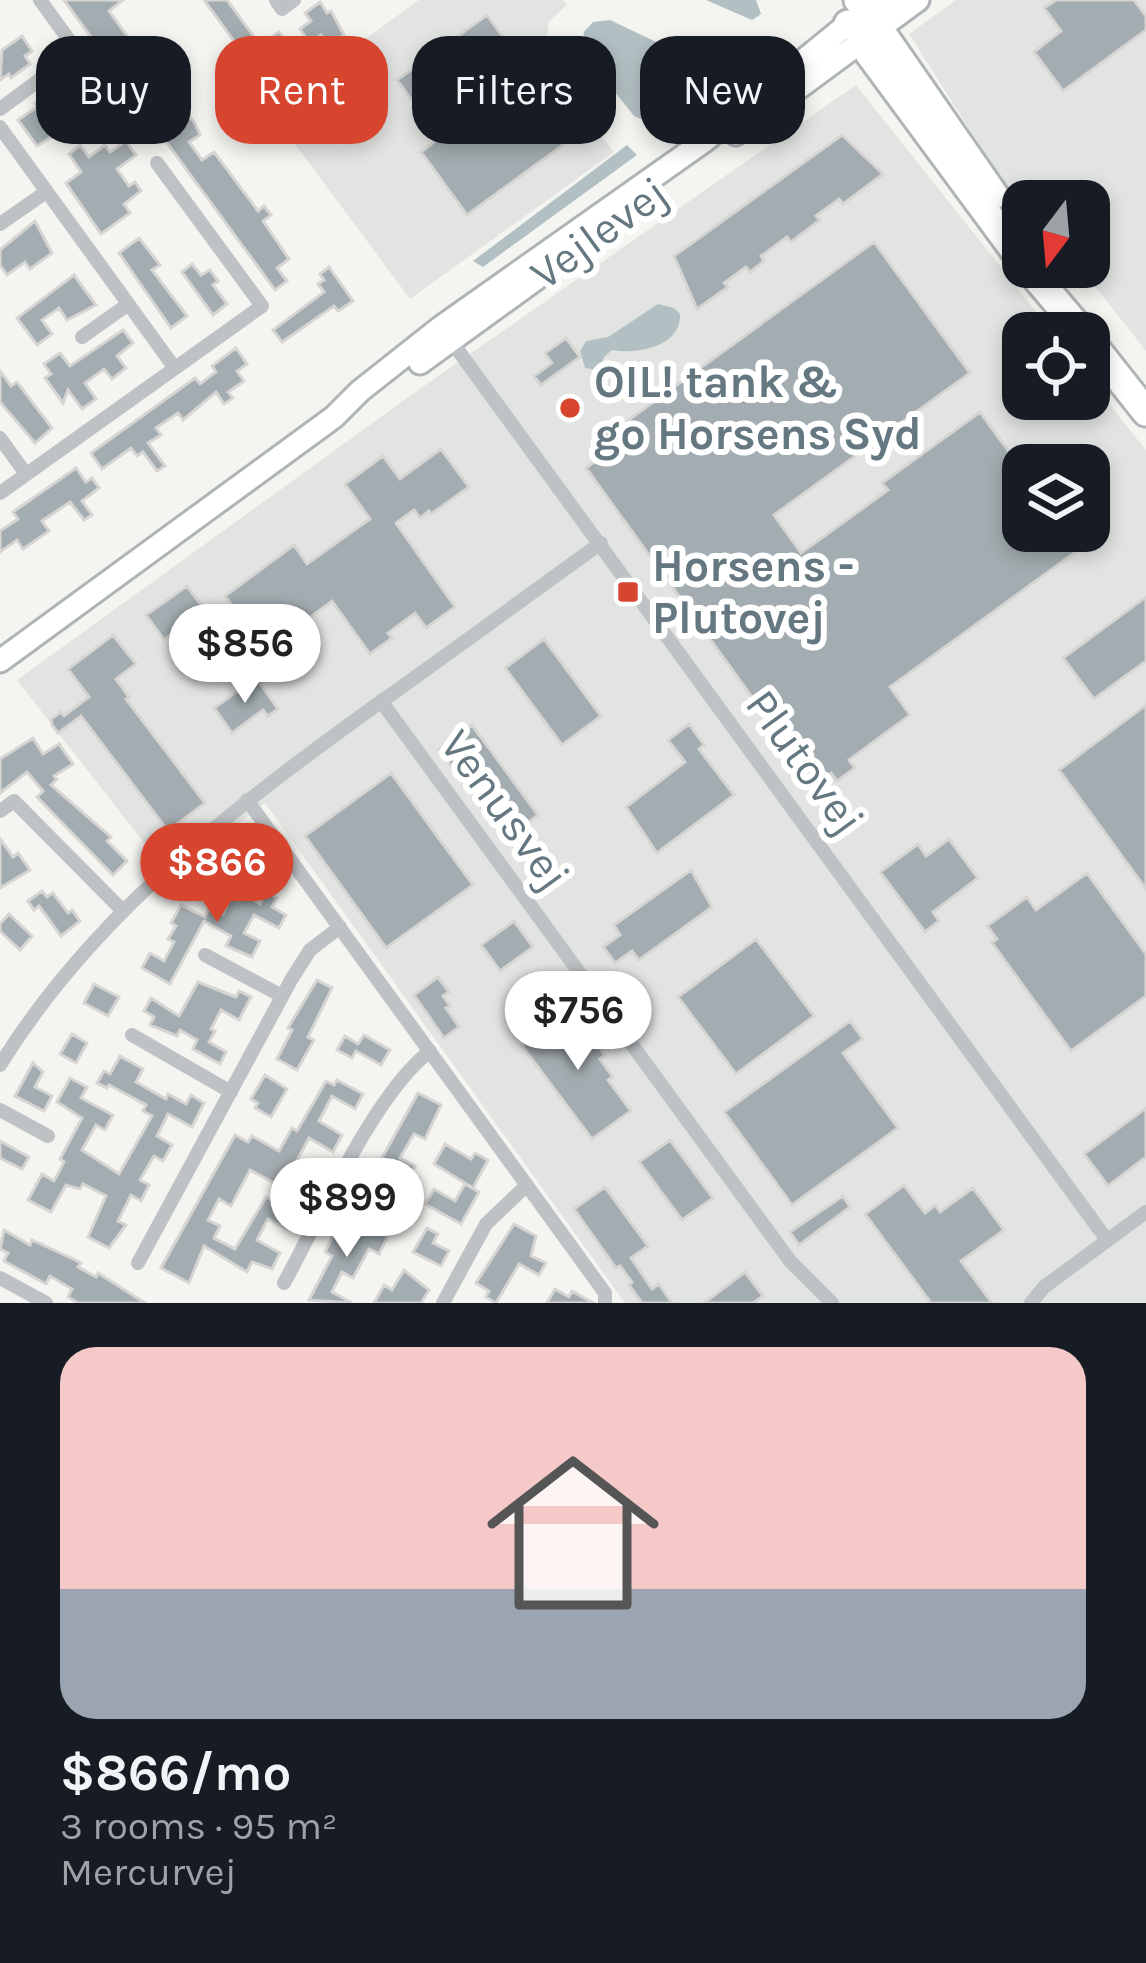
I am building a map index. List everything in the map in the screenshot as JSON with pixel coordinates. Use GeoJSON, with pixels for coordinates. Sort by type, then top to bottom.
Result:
{"type":"FeatureCollection","features":[{"type":"Feature","properties":{"kind":"highway"},"geometry":{"type":"LineString","coordinates":[[862,21],[1002,206]]}},
{"type":"Feature","properties":{"kind":"highway"},"geometry":{"type":"LineString","coordinates":[[862,21],[1002,230]]}},
{"type":"Feature","properties":{"kind":"highway"},"geometry":{"type":"LineString","coordinates":[[1045,288],[1066,312]]}},
{"type":"Feature","properties":{"kind":"highway"},"geometry":{"type":"LineString","coordinates":[[1110,366],[1146,412]]}},
{"type":"Feature","properties":{"kind":"main road"},"geometry":{"type":"LineString","coordinates":[[862,21],[900,0]]}},
{"type":"Feature","properties":{"kind":"main road","name":"Vejlevej"},"geometry":{"type":"LineString","coordinates":[[0,661],[334,417],[371,399],[446,334],[862,21],[918,0]]}},
{"type":"Feature","properties":{"kind":"main road","name":"Vejlevej"},"geometry":{"type":"LineString","coordinates":[[446,334],[684,171],[862,21]]}},
{"type":"Feature","properties":{"kind":"street"},"geometry":{"type":"LineString","coordinates":[[40,0],[66,36]]}},
{"type":"Feature","properties":{"kind":"street"},"geometry":{"type":"LineString","coordinates":[[276,0],[282,9],[294,0]]}},
{"type":"Feature","properties":{"kind":"street"},"geometry":{"type":"LineString","coordinates":[[0,109],[36,82]]}},
{"type":"Feature","properties":{"kind":"street"},"geometry":{"type":"LineString","coordinates":[[0,127],[174,367]]}},
{"type":"Feature","properties":{"kind":"street"},"geometry":{"type":"LineString","coordinates":[[0,493],[262,305],[157,164]]}},
{"type":"Feature","properties":{"kind":"street"},"geometry":{"type":"LineString","coordinates":[[0,224],[46,192]]}},
{"type":"Feature","properties":{"kind":"street"},"geometry":{"type":"LineString","coordinates":[[196,247],[211,236]]}},
{"type":"Feature","properties":{"kind":"street"},"geometry":{"type":"LineString","coordinates":[[82,337],[127,304]]}},
{"type":"Feature","properties":{"kind":"street","name":"Plutovej"},"geometry":{"type":"LineString","coordinates":[[446,334],[1107,1240]]}},
{"type":"Feature","properties":{"kind":"street"},"geometry":{"type":"LineString","coordinates":[[0,438],[26,474]]}},
{"type":"Feature","properties":{"kind":"street"},"geometry":{"type":"LineString","coordinates":[[0,1065],[64,975],[186,849],[381,701],[602,543]]}},
{"type":"Feature","properties":{"kind":"street","name":"Venusvej"},"geometry":{"type":"LineString","coordinates":[[381,701],[790,1262],[832,1303]]}},
{"type":"Feature","properties":{"kind":"street"},"geometry":{"type":"LineString","coordinates":[[247,800],[605,1293],[605,1303]]}},
{"type":"Feature","properties":{"kind":"street"},"geometry":{"type":"LineString","coordinates":[[0,811],[14,801],[122,910]]}},
{"type":"Feature","properties":{"kind":"street"},"geometry":{"type":"LineString","coordinates":[[138,1263],[282,996],[310,950],[340,928]]}},
{"type":"Feature","properties":{"kind":"street"},"geometry":{"type":"LineString","coordinates":[[205,955],[282,996]]}},
{"type":"Feature","properties":{"kind":"street"},"geometry":{"type":"LineString","coordinates":[[132,1035],[231,1092]]}},
{"type":"Feature","properties":{"kind":"street"},"geometry":{"type":"LineString","coordinates":[[284,1283],[386,1099],[412,1065],[430,1051]]}},
{"type":"Feature","properties":{"kind":"street"},"geometry":{"type":"LineString","coordinates":[[0,1110],[48,1136]]}},
{"type":"Feature","properties":{"kind":"street"},"geometry":{"type":"LineString","coordinates":[[443,1303],[485,1224],[527,1185]]}},
{"type":"Feature","properties":{"kind":"street"},"geometry":{"type":"LineString","coordinates":[[1030,1303],[1044,1287],[1146,1212]]}},
{"type":"Feature","properties":{"kind":"street"},"geometry":{"type":"LineString","coordinates":[[0,1278],[41,1302]]}},
{"type":"Feature","properties":{"kind":"shaded area"},"geometry":{"type":"Polygon","coordinates":[[[419,0],[563,0],[567,5],[549,21],[547,36],[412,36],[412,144],[608,144],[614,152],[410,299],[295,144],[388,144],[388,36],[369,36],[419,0]]]}},
{"type":"Feature","properties":{"kind":"shaded area"},"geometry":{"type":"Polygon","coordinates":[[[706,0],[756,0],[761,14],[752,20],[706,0]]]}},
{"type":"Feature","properties":{"kind":"shaded area"},"geometry":{"type":"Polygon","coordinates":[[[956,0],[1146,0],[1146,351],[1096,288],[1110,288],[1110,180],[1002,180],[909,34],[956,0]]]}},
{"type":"Feature","properties":{"kind":"shaded area"},"geometry":{"type":"Polygon","coordinates":[[[610,20],[644,36],[640,36],[640,119],[616,93],[616,36],[584,36],[593,22],[610,20]]]}},
{"type":"Feature","properties":{"kind":"shaded area"},"geometry":{"type":"Polygon","coordinates":[[[856,85],[1002,269],[1002,288],[1017,288],[1036,312],[1002,312],[1002,420],[1110,420],[1110,405],[1146,450],[1146,1303],[625,1303],[265,803],[170,876],[17,680],[414,393],[771,144],[805,144],[805,121],[856,85]]]}},
{"type":"Feature","properties":{"kind":"shaded area"},"geometry":{"type":"Polygon","coordinates":[[[627,145],[637,155],[483,267],[473,261],[627,145]]]}},
{"type":"Feature","properties":{"kind":"shaded area"},"geometry":{"type":"Polygon","coordinates":[[[658,304],[680,314],[674,334],[645,349],[612,350],[599,370],[585,368],[580,351],[586,341],[608,337],[658,304]]]}},
{"type":"Feature","properties":{"kind":"building"},"geometry":{"type":"Polygon","coordinates":[[[64,0],[123,0],[109,11],[127,36],[90,36],[64,0]]]}},
{"type":"Feature","properties":{"kind":"building"},"geometry":{"type":"Polygon","coordinates":[[[204,0],[227,0],[253,36],[230,36],[204,0]]]}},
{"type":"Feature","properties":{"kind":"building"},"geometry":{"type":"Polygon","coordinates":[[[1056,0],[1134,0],[1146,16],[1146,30],[1063,91],[1034,52],[1061,31],[1044,8],[1056,0]]]}},
{"type":"Feature","properties":{"kind":"building"},"geometry":{"type":"Polygon","coordinates":[[[320,2],[327,13],[331,11],[344,35],[305,36],[300,29],[311,21],[305,13],[320,2]]]}},
{"type":"Feature","properties":{"kind":"building"},"geometry":{"type":"Polygon","coordinates":[[[487,15],[502,36],[458,36],[487,15]]]}},
{"type":"Feature","properties":{"kind":"building"},"geometry":{"type":"Polygon","coordinates":[[[22,36],[32,51],[25,56],[30,64],[0,80],[2,50],[22,36]]]}},
{"type":"Feature","properties":{"kind":"building"},"geometry":{"type":"Polygon","coordinates":[[[412,69],[412,101],[397,80],[412,69]]]}},
{"type":"Feature","properties":{"kind":"building"},"geometry":{"type":"Polygon","coordinates":[[[36,108],[36,144],[40,144],[37,146],[18,120],[36,108]]]}},
{"type":"Feature","properties":{"kind":"building"},"geometry":{"type":"Polygon","coordinates":[[[191,118],[195,123],[200,135],[191,141],[191,118]]]}},
{"type":"Feature","properties":{"kind":"building"},"geometry":{"type":"Polygon","coordinates":[[[842,135],[883,174],[843,204],[839,199],[816,216],[820,220],[791,242],[787,237],[761,256],[764,261],[750,272],[746,267],[697,309],[674,256],[842,135]]]}},
{"type":"Feature","properties":{"kind":"building"},"geometry":{"type":"Polygon","coordinates":[[[128,144],[136,155],[117,169],[129,186],[135,182],[141,191],[124,204],[130,213],[101,234],[66,183],[81,172],[69,154],[80,145],[89,157],[105,145],[110,152],[128,144]]]}},
{"type":"Feature","properties":{"kind":"building"},"geometry":{"type":"Polygon","coordinates":[[[168,144],[190,144],[202,160],[214,152],[258,211],[264,206],[271,215],[263,221],[289,259],[277,268],[287,281],[275,290],[168,144]]]}},
{"type":"Feature","properties":{"kind":"building"},"geometry":{"type":"Polygon","coordinates":[[[431,144],[565,144],[467,215],[421,152],[431,144]]]}},
{"type":"Feature","properties":{"kind":"building"},"geometry":{"type":"Polygon","coordinates":[[[35,221],[52,253],[30,269],[25,262],[7,275],[0,265],[0,250],[35,221]]]}},
{"type":"Feature","properties":{"kind":"building"},"geometry":{"type":"Polygon","coordinates":[[[139,238],[160,265],[152,270],[187,316],[171,328],[119,253],[139,238]]]}},
{"type":"Feature","properties":{"kind":"building"},"geometry":{"type":"Polygon","coordinates":[[[874,242],[970,373],[774,515],[801,553],[888,490],[882,483],[980,412],[1003,444],[1002,552],[1076,552],[890,687],[910,715],[849,760],[855,768],[837,781],[831,773],[815,784],[586,468],[609,451],[601,440],[874,242]]]}},
{"type":"Feature","properties":{"kind":"building"},"geometry":{"type":"Polygon","coordinates":[[[192,264],[201,275],[210,270],[218,281],[213,285],[227,304],[213,315],[182,272],[192,264]]]}},
{"type":"Feature","properties":{"kind":"building"},"geometry":{"type":"Polygon","coordinates":[[[329,267],[353,301],[338,311],[334,306],[282,342],[273,330],[324,292],[318,284],[324,280],[320,274],[329,267]]]}},
{"type":"Feature","properties":{"kind":"building"},"geometry":{"type":"Polygon","coordinates":[[[74,275],[96,305],[67,320],[59,308],[42,320],[52,334],[37,345],[17,318],[74,275]]]}},
{"type":"Feature","properties":{"kind":"building"},"geometry":{"type":"Polygon","coordinates":[[[123,330],[133,343],[117,356],[126,368],[112,379],[104,369],[85,383],[96,399],[82,409],[68,390],[63,403],[45,378],[51,374],[44,364],[60,353],[70,366],[123,330]]]}},
{"type":"Feature","properties":{"kind":"building"},"geometry":{"type":"Polygon","coordinates":[[[566,338],[580,357],[541,385],[534,376],[552,363],[545,353],[566,338]]]}},
{"type":"Feature","properties":{"kind":"building"},"geometry":{"type":"Polygon","coordinates":[[[236,348],[247,364],[237,371],[244,381],[228,392],[233,398],[224,404],[216,392],[183,420],[178,413],[156,428],[161,435],[148,443],[165,466],[157,471],[143,452],[137,456],[131,448],[102,469],[91,453],[195,378],[200,384],[216,372],[212,366],[236,348]]]}},
{"type":"Feature","properties":{"kind":"building"},"geometry":{"type":"Polygon","coordinates":[[[0,371],[11,386],[17,382],[52,428],[35,443],[0,402],[0,371]]]}},
{"type":"Feature","properties":{"kind":"building"},"geometry":{"type":"Polygon","coordinates":[[[441,449],[469,487],[431,514],[420,518],[414,510],[396,523],[455,607],[426,628],[415,613],[370,654],[332,601],[300,625],[314,644],[280,670],[225,596],[294,545],[307,564],[370,519],[345,484],[383,456],[400,479],[441,449]]]}},
{"type":"Feature","properties":{"kind":"building"},"geometry":{"type":"Polygon","coordinates":[[[76,468],[86,482],[92,478],[99,488],[82,501],[92,515],[84,520],[70,502],[42,521],[49,531],[23,549],[17,540],[0,552],[0,531],[18,519],[13,512],[76,468]]]}},
{"type":"Feature","properties":{"kind":"building"},"geometry":{"type":"Polygon","coordinates":[[[187,586],[205,610],[164,640],[146,615],[187,586]]]}},
{"type":"Feature","properties":{"kind":"building"},"geometry":{"type":"Polygon","coordinates":[[[1146,597],[1146,661],[1094,699],[1063,658],[1146,597]]]}},
{"type":"Feature","properties":{"kind":"building"},"geometry":{"type":"Polygon","coordinates":[[[113,635],[136,664],[116,679],[126,699],[205,803],[168,831],[81,716],[58,733],[52,725],[51,719],[61,712],[64,716],[89,697],[68,669],[113,635]]]}},
{"type":"Feature","properties":{"kind":"building"},"geometry":{"type":"Polygon","coordinates":[[[544,639],[601,716],[562,745],[505,668],[544,639]]]}},
{"type":"Feature","properties":{"kind":"building"},"geometry":{"type":"Polygon","coordinates":[[[256,678],[278,709],[268,716],[263,710],[232,733],[214,708],[256,678]]]}},
{"type":"Feature","properties":{"kind":"building"},"geometry":{"type":"Polygon","coordinates":[[[1146,705],[1146,889],[1059,770],[1146,705]]]}},
{"type":"Feature","properties":{"kind":"building"},"geometry":{"type":"Polygon","coordinates":[[[689,724],[704,745],[699,749],[734,795],[657,853],[626,807],[685,762],[668,740],[689,724]]]}},
{"type":"Feature","properties":{"kind":"building"},"geometry":{"type":"Polygon","coordinates":[[[472,725],[538,815],[505,839],[439,749],[472,725]]]}},
{"type":"Feature","properties":{"kind":"building"},"geometry":{"type":"Polygon","coordinates":[[[33,738],[43,754],[59,744],[73,764],[54,776],[57,779],[51,785],[111,837],[107,841],[127,861],[113,875],[37,797],[43,791],[27,772],[0,793],[0,759],[33,738]]]}},
{"type":"Feature","properties":{"kind":"building"},"geometry":{"type":"Polygon","coordinates":[[[391,773],[473,885],[386,948],[305,836],[391,773]]]}},
{"type":"Feature","properties":{"kind":"building"},"geometry":{"type":"Polygon","coordinates":[[[0,839],[30,870],[0,888],[0,839]]]}},
{"type":"Feature","properties":{"kind":"building"},"geometry":{"type":"Polygon","coordinates":[[[949,839],[978,878],[933,912],[939,921],[925,932],[880,872],[918,844],[926,856],[949,839]]]}},
{"type":"Feature","properties":{"kind":"building"},"geometry":{"type":"Polygon","coordinates":[[[239,863],[253,873],[241,891],[260,904],[266,892],[277,898],[272,907],[286,915],[279,928],[254,915],[244,933],[260,941],[252,957],[226,946],[231,936],[204,921],[170,984],[142,968],[150,953],[164,961],[174,942],[168,939],[176,926],[171,923],[181,905],[205,917],[210,906],[223,914],[232,895],[221,888],[239,863]]]}},
{"type":"Feature","properties":{"kind":"building"},"geometry":{"type":"Polygon","coordinates":[[[691,870],[712,907],[639,960],[632,951],[615,963],[603,947],[620,935],[614,925],[691,870]]]}},
{"type":"Feature","properties":{"kind":"building"},"geometry":{"type":"Polygon","coordinates":[[[1087,873],[1146,954],[1146,996],[1071,1051],[992,943],[997,939],[987,926],[1027,897],[1036,910],[1087,873]]]}},
{"type":"Feature","properties":{"kind":"building"},"geometry":{"type":"Polygon","coordinates":[[[42,891],[47,897],[53,893],[80,921],[61,936],[39,906],[34,910],[28,901],[42,891]]]}},
{"type":"Feature","properties":{"kind":"building"},"geometry":{"type":"Polygon","coordinates":[[[9,914],[32,936],[20,950],[0,931],[9,914]]]}},
{"type":"Feature","properties":{"kind":"building"},"geometry":{"type":"Polygon","coordinates":[[[514,921],[533,947],[500,971],[481,945],[514,921]]]}},
{"type":"Feature","properties":{"kind":"building"},"geometry":{"type":"Polygon","coordinates":[[[756,939],[814,1016],[736,1074],[678,997],[756,939]]]}},
{"type":"Feature","properties":{"kind":"building"},"geometry":{"type":"Polygon","coordinates":[[[438,977],[449,992],[443,996],[450,1006],[446,1008],[459,1027],[444,1038],[414,995],[438,977]]]}},
{"type":"Feature","properties":{"kind":"building"},"geometry":{"type":"Polygon","coordinates":[[[317,980],[332,988],[308,1037],[314,1040],[297,1070],[277,1059],[292,1030],[288,1028],[317,980]]]}},
{"type":"Feature","properties":{"kind":"building"},"geometry":{"type":"Polygon","coordinates":[[[198,982],[236,997],[239,991],[251,997],[239,1020],[221,1010],[211,1029],[215,1031],[209,1042],[226,1052],[220,1064],[193,1049],[197,1040],[180,1030],[177,1036],[150,1025],[154,1017],[144,1011],[151,998],[179,1016],[198,982]]]}},
{"type":"Feature","properties":{"kind":"building"},"geometry":{"type":"Polygon","coordinates":[[[94,984],[119,997],[108,1016],[84,1003],[94,984]]]}},
{"type":"Feature","properties":{"kind":"building"},"geometry":{"type":"Polygon","coordinates":[[[571,1010],[605,1055],[600,1059],[613,1077],[608,1080],[631,1111],[592,1139],[522,1046],[571,1010]]]}},
{"type":"Feature","properties":{"kind":"building"},"geometry":{"type":"Polygon","coordinates":[[[850,1021],[863,1039],[843,1053],[898,1128],[792,1205],[724,1112],[850,1021]]]}},
{"type":"Feature","properties":{"kind":"building"},"geometry":{"type":"Polygon","coordinates":[[[72,1034],[87,1043],[76,1063],[60,1054],[72,1034]]]}},
{"type":"Feature","properties":{"kind":"building"},"geometry":{"type":"Polygon","coordinates":[[[364,1035],[390,1050],[381,1065],[356,1051],[352,1058],[337,1050],[345,1036],[358,1044],[364,1035]]]}},
{"type":"Feature","properties":{"kind":"building"},"geometry":{"type":"Polygon","coordinates":[[[120,1056],[143,1069],[136,1082],[166,1099],[168,1094],[186,1104],[191,1095],[204,1103],[192,1127],[168,1114],[157,1136],[172,1145],[163,1161],[154,1156],[140,1180],[149,1185],[141,1201],[131,1195],[118,1221],[126,1225],[109,1248],[88,1237],[106,1196],[83,1184],[80,1189],[66,1185],[51,1212],[28,1200],[42,1174],[54,1181],[82,1118],[57,1102],[70,1078],[87,1087],[81,1098],[113,1115],[105,1130],[96,1125],[82,1150],[119,1174],[152,1116],[143,1111],[146,1105],[97,1083],[104,1071],[110,1074],[120,1056]]]}},
{"type":"Feature","properties":{"kind":"building"},"geometry":{"type":"Polygon","coordinates":[[[33,1063],[43,1072],[35,1087],[52,1096],[44,1111],[15,1096],[33,1063]]]}},
{"type":"Feature","properties":{"kind":"building"},"geometry":{"type":"Polygon","coordinates":[[[265,1075],[287,1089],[271,1117],[255,1108],[258,1103],[251,1099],[265,1075]]]}},
{"type":"Feature","properties":{"kind":"building"},"geometry":{"type":"Polygon","coordinates":[[[337,1080],[363,1094],[355,1109],[332,1096],[319,1121],[342,1135],[333,1152],[309,1138],[296,1162],[318,1173],[308,1194],[283,1181],[289,1191],[250,1170],[231,1206],[219,1199],[208,1220],[220,1226],[214,1238],[235,1249],[266,1197],[305,1218],[291,1222],[287,1229],[268,1219],[257,1240],[280,1253],[272,1269],[252,1262],[247,1272],[204,1246],[189,1283],[161,1268],[235,1135],[248,1142],[252,1136],[279,1151],[292,1128],[297,1131],[326,1081],[334,1085],[337,1080]]]}},
{"type":"Feature","properties":{"kind":"building"},"geometry":{"type":"Polygon","coordinates":[[[418,1093],[441,1105],[425,1139],[414,1134],[400,1158],[415,1166],[406,1183],[377,1167],[418,1093]]]}},
{"type":"Feature","properties":{"kind":"building"},"geometry":{"type":"Polygon","coordinates":[[[1146,1108],[1146,1157],[1108,1186],[1084,1154],[1146,1108]]]}},
{"type":"Feature","properties":{"kind":"building"},"geometry":{"type":"Polygon","coordinates":[[[670,1140],[713,1198],[682,1220],[639,1162],[670,1140]]]}},
{"type":"Feature","properties":{"kind":"building"},"geometry":{"type":"Polygon","coordinates":[[[0,1141],[29,1157],[22,1169],[0,1158],[0,1141]]]}},
{"type":"Feature","properties":{"kind":"building"},"geometry":{"type":"Polygon","coordinates":[[[445,1144],[471,1159],[475,1153],[488,1160],[473,1188],[434,1164],[445,1144]]]}},
{"type":"Feature","properties":{"kind":"building"},"geometry":{"type":"Polygon","coordinates":[[[465,1184],[479,1192],[461,1224],[425,1204],[434,1189],[455,1201],[465,1184]]]}},
{"type":"Feature","properties":{"kind":"building"},"geometry":{"type":"Polygon","coordinates":[[[904,1185],[925,1213],[935,1205],[940,1212],[973,1188],[1004,1230],[961,1261],[992,1303],[931,1303],[865,1214],[904,1185]]]}},
{"type":"Feature","properties":{"kind":"building"},"geometry":{"type":"Polygon","coordinates":[[[360,1187],[376,1196],[370,1208],[375,1211],[367,1224],[348,1213],[360,1187]]]}},
{"type":"Feature","properties":{"kind":"building"},"geometry":{"type":"Polygon","coordinates":[[[605,1187],[648,1246],[631,1258],[652,1289],[659,1284],[672,1303],[642,1303],[629,1285],[632,1282],[620,1266],[616,1268],[574,1209],[605,1187]]]}},
{"type":"Feature","properties":{"kind":"building"},"geometry":{"type":"Polygon","coordinates":[[[843,1196],[850,1207],[799,1245],[790,1232],[843,1196]]]}},
{"type":"Feature","properties":{"kind":"building"},"geometry":{"type":"Polygon","coordinates":[[[361,1221],[388,1236],[379,1254],[369,1249],[353,1278],[342,1272],[332,1292],[352,1303],[309,1300],[332,1256],[325,1252],[334,1234],[350,1243],[361,1221]]]}},
{"type":"Feature","properties":{"kind":"building"},"geometry":{"type":"Polygon","coordinates":[[[514,1224],[536,1236],[531,1256],[546,1263],[539,1275],[519,1264],[496,1303],[476,1283],[514,1224]]]}},
{"type":"Feature","properties":{"kind":"building"},"geometry":{"type":"Polygon","coordinates":[[[427,1228],[438,1234],[433,1243],[449,1251],[441,1266],[413,1252],[427,1228]]]}},
{"type":"Feature","properties":{"kind":"building"},"geometry":{"type":"Polygon","coordinates":[[[4,1230],[81,1263],[78,1267],[96,1277],[98,1273],[145,1303],[78,1303],[68,1297],[72,1289],[50,1276],[46,1284],[4,1261],[8,1253],[0,1249],[4,1230]]]}},
{"type":"Feature","properties":{"kind":"building"},"geometry":{"type":"Polygon","coordinates":[[[404,1270],[429,1290],[421,1303],[374,1303],[384,1285],[392,1290],[404,1270]]]}},
{"type":"Feature","properties":{"kind":"building"},"geometry":{"type":"Polygon","coordinates":[[[745,1272],[763,1296],[753,1303],[704,1303],[745,1272]]]}},
{"type":"Feature","properties":{"kind":"building"},"geometry":{"type":"Polygon","coordinates":[[[555,1289],[569,1297],[572,1291],[593,1303],[547,1303],[555,1289]]]}},
{"type":"Feature","properties":{"kind":"place","name":"OIL! tank & go Horsens Syd"},"geometry":{"type":"Point","coordinates":[570,408]}},
{"type":"Feature","properties":{"kind":"place","name":"Horsens - Plutovej"},"geometry":{"type":"Point","coordinates":[628,592]}}]}
